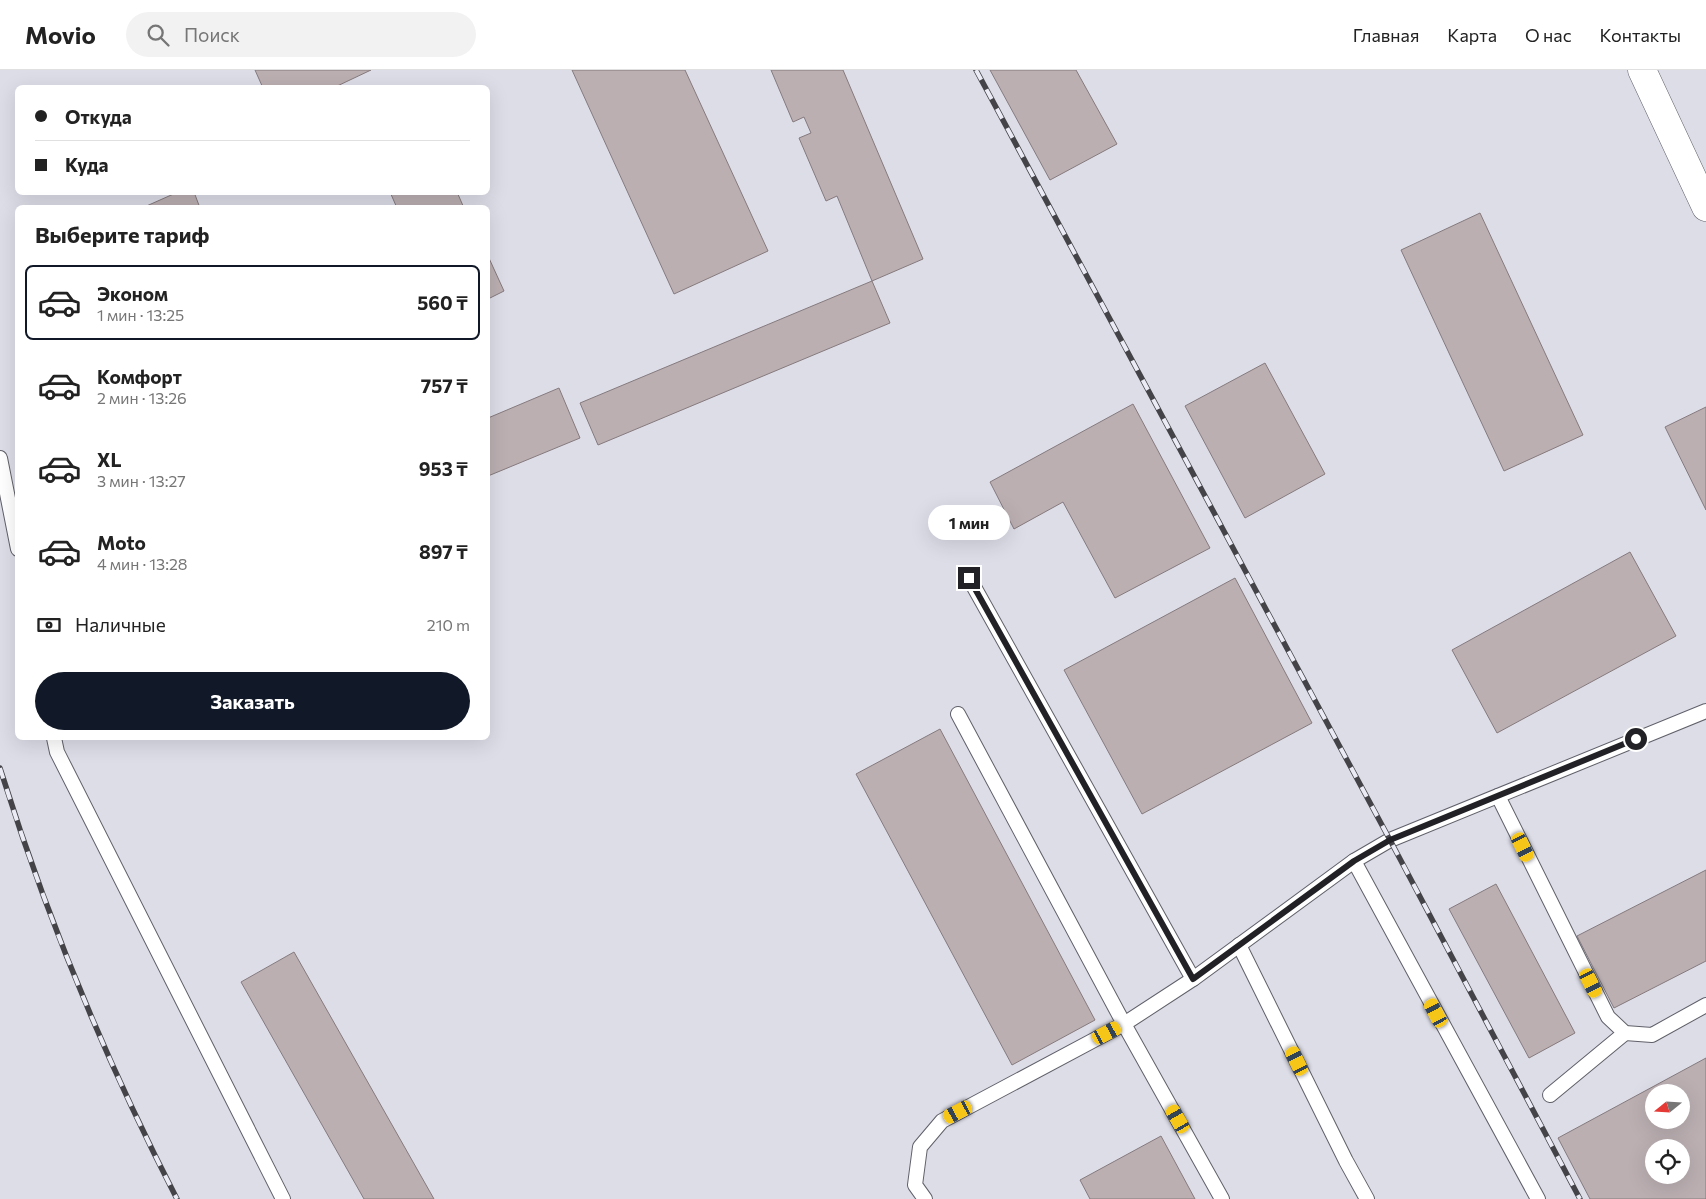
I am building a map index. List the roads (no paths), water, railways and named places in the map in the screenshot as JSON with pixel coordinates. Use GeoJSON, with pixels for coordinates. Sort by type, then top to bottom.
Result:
{"type":"FeatureCollection","features":[{"type":"Feature","properties":{"kind":"street"},"geometry":{"type":"LineString","coordinates":[[1642,70],[1706,207]]}},
{"type":"Feature","properties":{"kind":"lane"},"geometry":{"type":"LineString","coordinates":[[0,458],[15,534]]}},
{"type":"Feature","properties":{"kind":"lane"},"geometry":{"type":"LineString","coordinates":[[969,578],[1193,979]]}},
{"type":"Feature","properties":{"kind":"lane"},"geometry":{"type":"LineString","coordinates":[[925,1199],[915,1185],[920,1147],[942,1121],[1124,1024],[1193,979],[1354,861],[1390,840],[1706,711]]}},
{"type":"Feature","properties":{"kind":"lane"},"geometry":{"type":"LineString","coordinates":[[958,714],[1124,1024],[1222,1199]]}},
{"type":"Feature","properties":{"kind":"lane"},"geometry":{"type":"LineString","coordinates":[[54,740],[57,752],[283,1199]]}},
{"type":"Feature","properties":{"kind":"lane"},"geometry":{"type":"LineString","coordinates":[[1498,796],[1608,1018],[1625,1033],[1652,1035],[1706,1005]]}},
{"type":"Feature","properties":{"kind":"lane"},"geometry":{"type":"LineString","coordinates":[[1354,861],[1538,1199]]}},
{"type":"Feature","properties":{"kind":"lane"},"geometry":{"type":"LineString","coordinates":[[1240,945],[1346,1161],[1367,1199]]}},
{"type":"Feature","properties":{"kind":"lane"},"geometry":{"type":"LineString","coordinates":[[1550,1096],[1625,1033]]}},
{"type":"Feature","properties":{"kind":"railway"},"geometry":{"type":"LineString","coordinates":[[976,70],[1390,840],[1580,1199]]}},
{"type":"Feature","properties":{"kind":"railway"},"geometry":{"type":"LineString","coordinates":[[0,768],[37,878],[79,987],[126,1094],[177,1199]]}}]}
